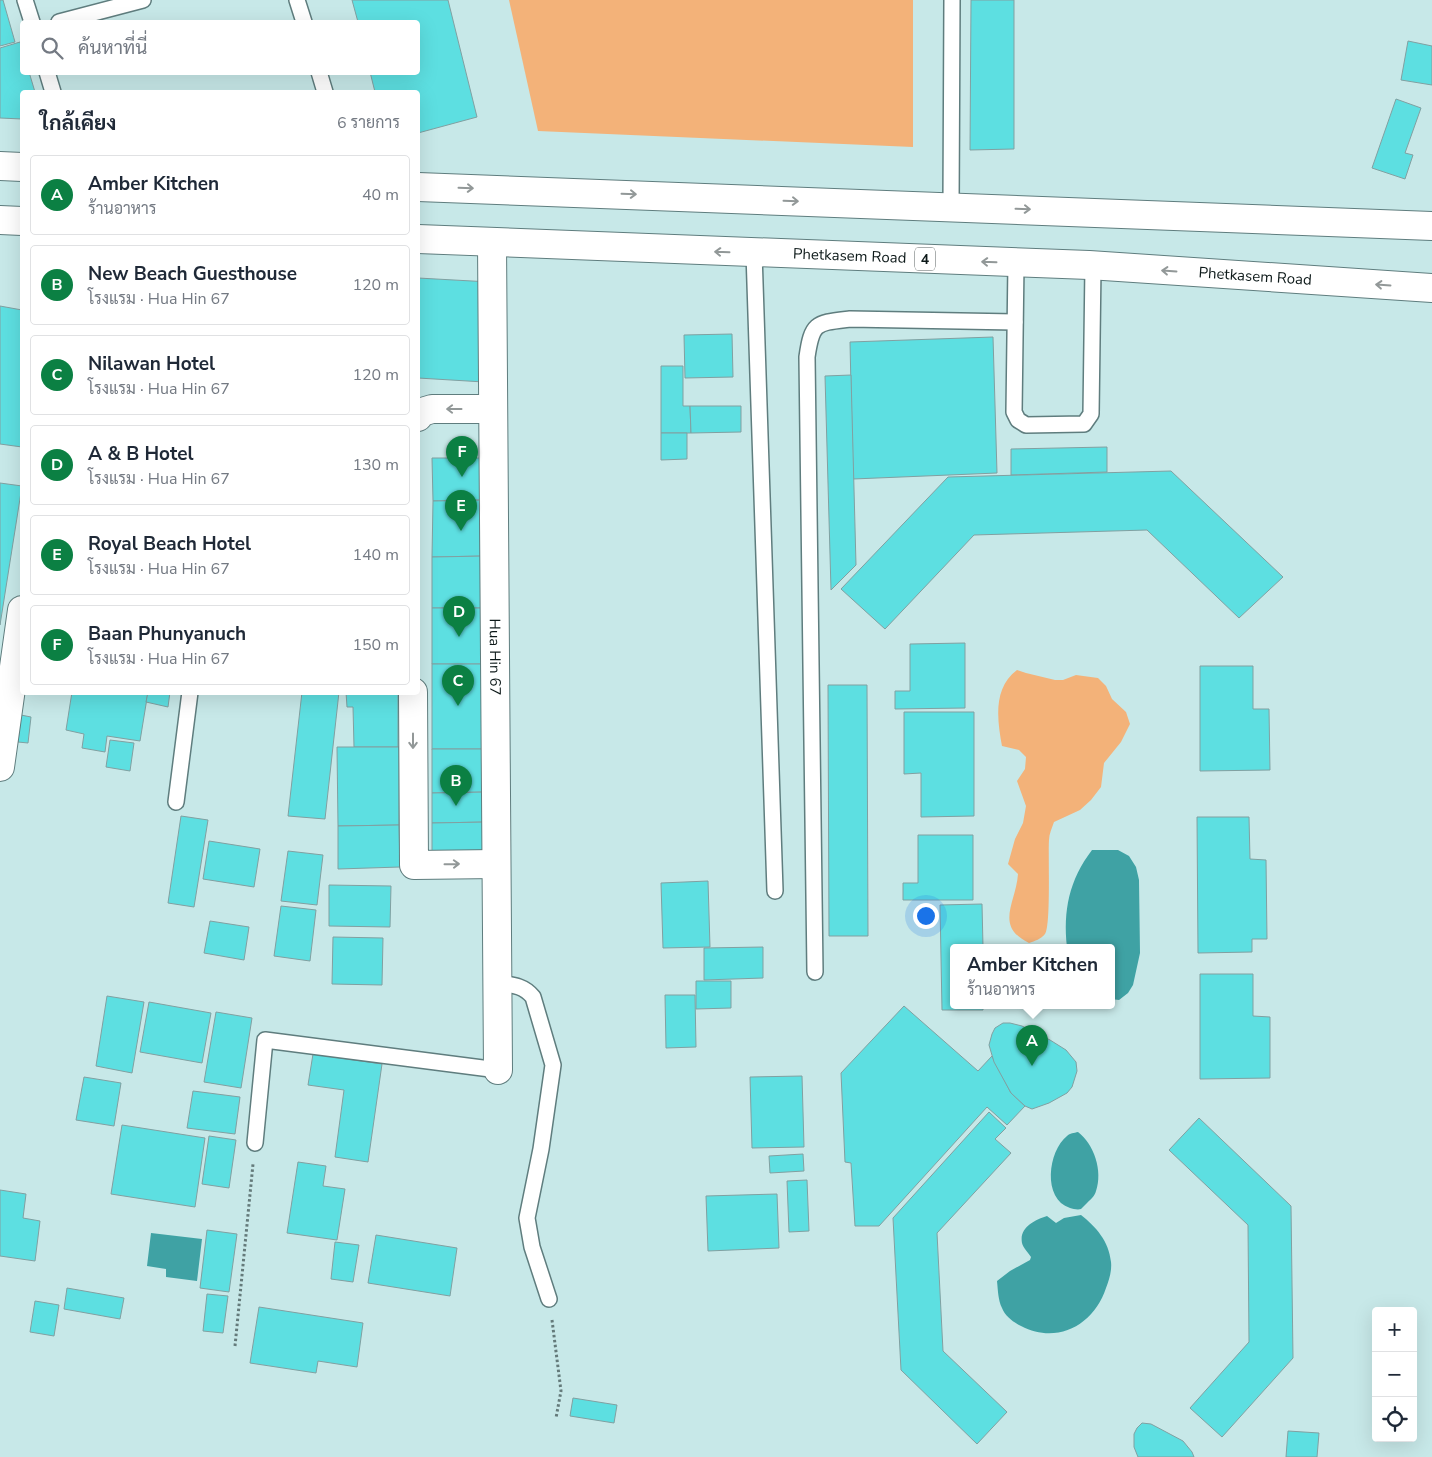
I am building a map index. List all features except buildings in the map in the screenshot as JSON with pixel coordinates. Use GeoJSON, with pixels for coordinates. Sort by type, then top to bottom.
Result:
{"type":"FeatureCollection","features":[{"type":"Feature","properties":{"kind":"main road"},"geometry":{"type":"LineString","coordinates":[[0,166],[20,167]]}},
{"type":"Feature","properties":{"kind":"main road"},"geometry":{"type":"LineString","coordinates":[[420,187],[1432,226]]}},
{"type":"Feature","properties":{"kind":"main road"},"geometry":{"type":"LineString","coordinates":[[0,220],[20,221]]}},
{"type":"Feature","properties":{"kind":"main road","name":"Phetkasem Road"},"geometry":{"type":"LineString","coordinates":[[420,239],[1093,266],[1432,288]]}},
{"type":"Feature","properties":{"kind":"main road","name":"Hua Hin 67"},"geometry":{"type":"LineString","coordinates":[[492,243],[498,1070]]}},
{"type":"Feature","properties":{"kind":"main road"},"geometry":{"type":"LineString","coordinates":[[420,414],[432,409],[494,409]]}},
{"type":"Feature","properties":{"kind":"main road"},"geometry":{"type":"LineString","coordinates":[[0,767],[20,624]]}},
{"type":"Feature","properties":{"kind":"main road"},"geometry":{"type":"LineString","coordinates":[[413,695],[414,865],[496,864]]}},
{"type":"Feature","properties":{"kind":"lane"},"geometry":{"type":"LineString","coordinates":[[25,0],[31,20]]}},
{"type":"Feature","properties":{"kind":"lane"},"geometry":{"type":"LineString","coordinates":[[67,20],[143,0]]}},
{"type":"Feature","properties":{"kind":"lane"},"geometry":{"type":"LineString","coordinates":[[296,0],[303,20]]}},
{"type":"Feature","properties":{"kind":"lane"},"geometry":{"type":"LineString","coordinates":[[951,206],[952,0]]}},
{"type":"Feature","properties":{"kind":"lane"},"geometry":{"type":"LineString","coordinates":[[48,75],[52,90]]}},
{"type":"Feature","properties":{"kind":"lane"},"geometry":{"type":"LineString","coordinates":[[320,75],[324,90]]}},
{"type":"Feature","properties":{"kind":"lane"},"geometry":{"type":"LineString","coordinates":[[754,253],[774,891]]}},
{"type":"Feature","properties":{"kind":"lane"},"geometry":{"type":"LineString","coordinates":[[1016,263],[1014,412],[1018,420],[1026,425],[1084,424],[1089,419],[1092,409],[1093,266]]}},
{"type":"Feature","properties":{"kind":"lane"},"geometry":{"type":"LineString","coordinates":[[815,972],[807,357],[810,337],[814,328],[824,322],[850,318],[1015,322]]}},
{"type":"Feature","properties":{"kind":"lane"},"geometry":{"type":"LineString","coordinates":[[176,802],[190,695]]}},
{"type":"Feature","properties":{"kind":"lane"},"geometry":{"type":"LineString","coordinates":[[497,983],[518,985],[526,989],[533,997],[553,1065],[541,1149],[527,1218],[532,1247],[549,1300]]}},
{"type":"Feature","properties":{"kind":"lane"},"geometry":{"type":"LineString","coordinates":[[255,1143],[265,1040],[498,1070]]}},
{"type":"Feature","properties":{"kind":"path"},"geometry":{"type":"LineString","coordinates":[[235,1346],[255,1143]]}},
{"type":"Feature","properties":{"kind":"path"},"geometry":{"type":"LineString","coordinates":[[549,1300],[561,1391],[556,1418]]}},
{"type":"Feature","properties":{"kind":"shaded area"},"geometry":{"type":"Polygon","coordinates":[[[509,0],[913,0],[913,147],[538,131],[509,0]]]}},
{"type":"Feature","properties":{"kind":"shaded area"},"geometry":{"type":"Polygon","coordinates":[[[1017,670],[1055,680],[1063,680],[1076,675],[1098,678],[1106,686],[1112,699],[1126,712],[1130,724],[1121,742],[1104,763],[1101,787],[1091,800],[1080,810],[1054,822],[1049,838],[1047,928],[1042,937],[1029,943],[1018,936],[1012,929],[1010,913],[1018,874],[1008,864],[1015,839],[1023,823],[1026,806],[1017,781],[1025,769],[1026,757],[1019,750],[1002,746],[998,715],[1000,695],[1009,677],[1017,670]]]}},
{"type":"Feature","properties":{"kind":"water"},"geometry":{"type":"Polygon","coordinates":[[[1092,850],[1118,850],[1129,856],[1136,867],[1139,880],[1140,953],[1133,985],[1128,993],[1119,1000],[1115,1000],[1115,944],[1067,944],[1066,921],[1069,896],[1084,861],[1092,850]]]}},
{"type":"Feature","properties":{"kind":"water"},"geometry":{"type":"Polygon","coordinates":[[[1078,1132],[1089,1143],[1098,1167],[1098,1183],[1095,1195],[1081,1209],[1070,1208],[1061,1203],[1055,1195],[1051,1174],[1052,1163],[1061,1143],[1068,1135],[1078,1132]]]}},
{"type":"Feature","properties":{"kind":"water"},"geometry":{"type":"Polygon","coordinates":[[[1081,1215],[1101,1235],[1110,1254],[1110,1275],[1100,1301],[1093,1312],[1083,1321],[1073,1328],[1061,1332],[1034,1331],[1018,1324],[1003,1311],[997,1281],[1030,1260],[1031,1257],[1022,1243],[1025,1228],[1047,1216],[1056,1223],[1064,1218],[1081,1215]]]}},
{"type":"Feature","properties":{"kind":"water"},"geometry":{"type":"Polygon","coordinates":[[[151,1233],[202,1239],[197,1281],[166,1277],[166,1269],[147,1266],[151,1233]]]}},
{"type":"Feature","properties":{"kind":"place","name":"Baan Phunyanuch"},"geometry":{"type":"Point","coordinates":[462,477]}},
{"type":"Feature","properties":{"kind":"place","name":"Royal Beach Hotel"},"geometry":{"type":"Point","coordinates":[461,531]}},
{"type":"Feature","properties":{"kind":"place","name":"A & B Hotel"},"geometry":{"type":"Point","coordinates":[459,637]}},
{"type":"Feature","properties":{"kind":"place","name":"Nilawan Hotel"},"geometry":{"type":"Point","coordinates":[458,706]}},
{"type":"Feature","properties":{"kind":"place","name":"New Beach Guesthouse"},"geometry":{"type":"Point","coordinates":[456,806]}},
{"type":"Feature","properties":{"kind":"place","name":"Amber Kitchen"},"geometry":{"type":"Point","coordinates":[1032,1066]}}]}
